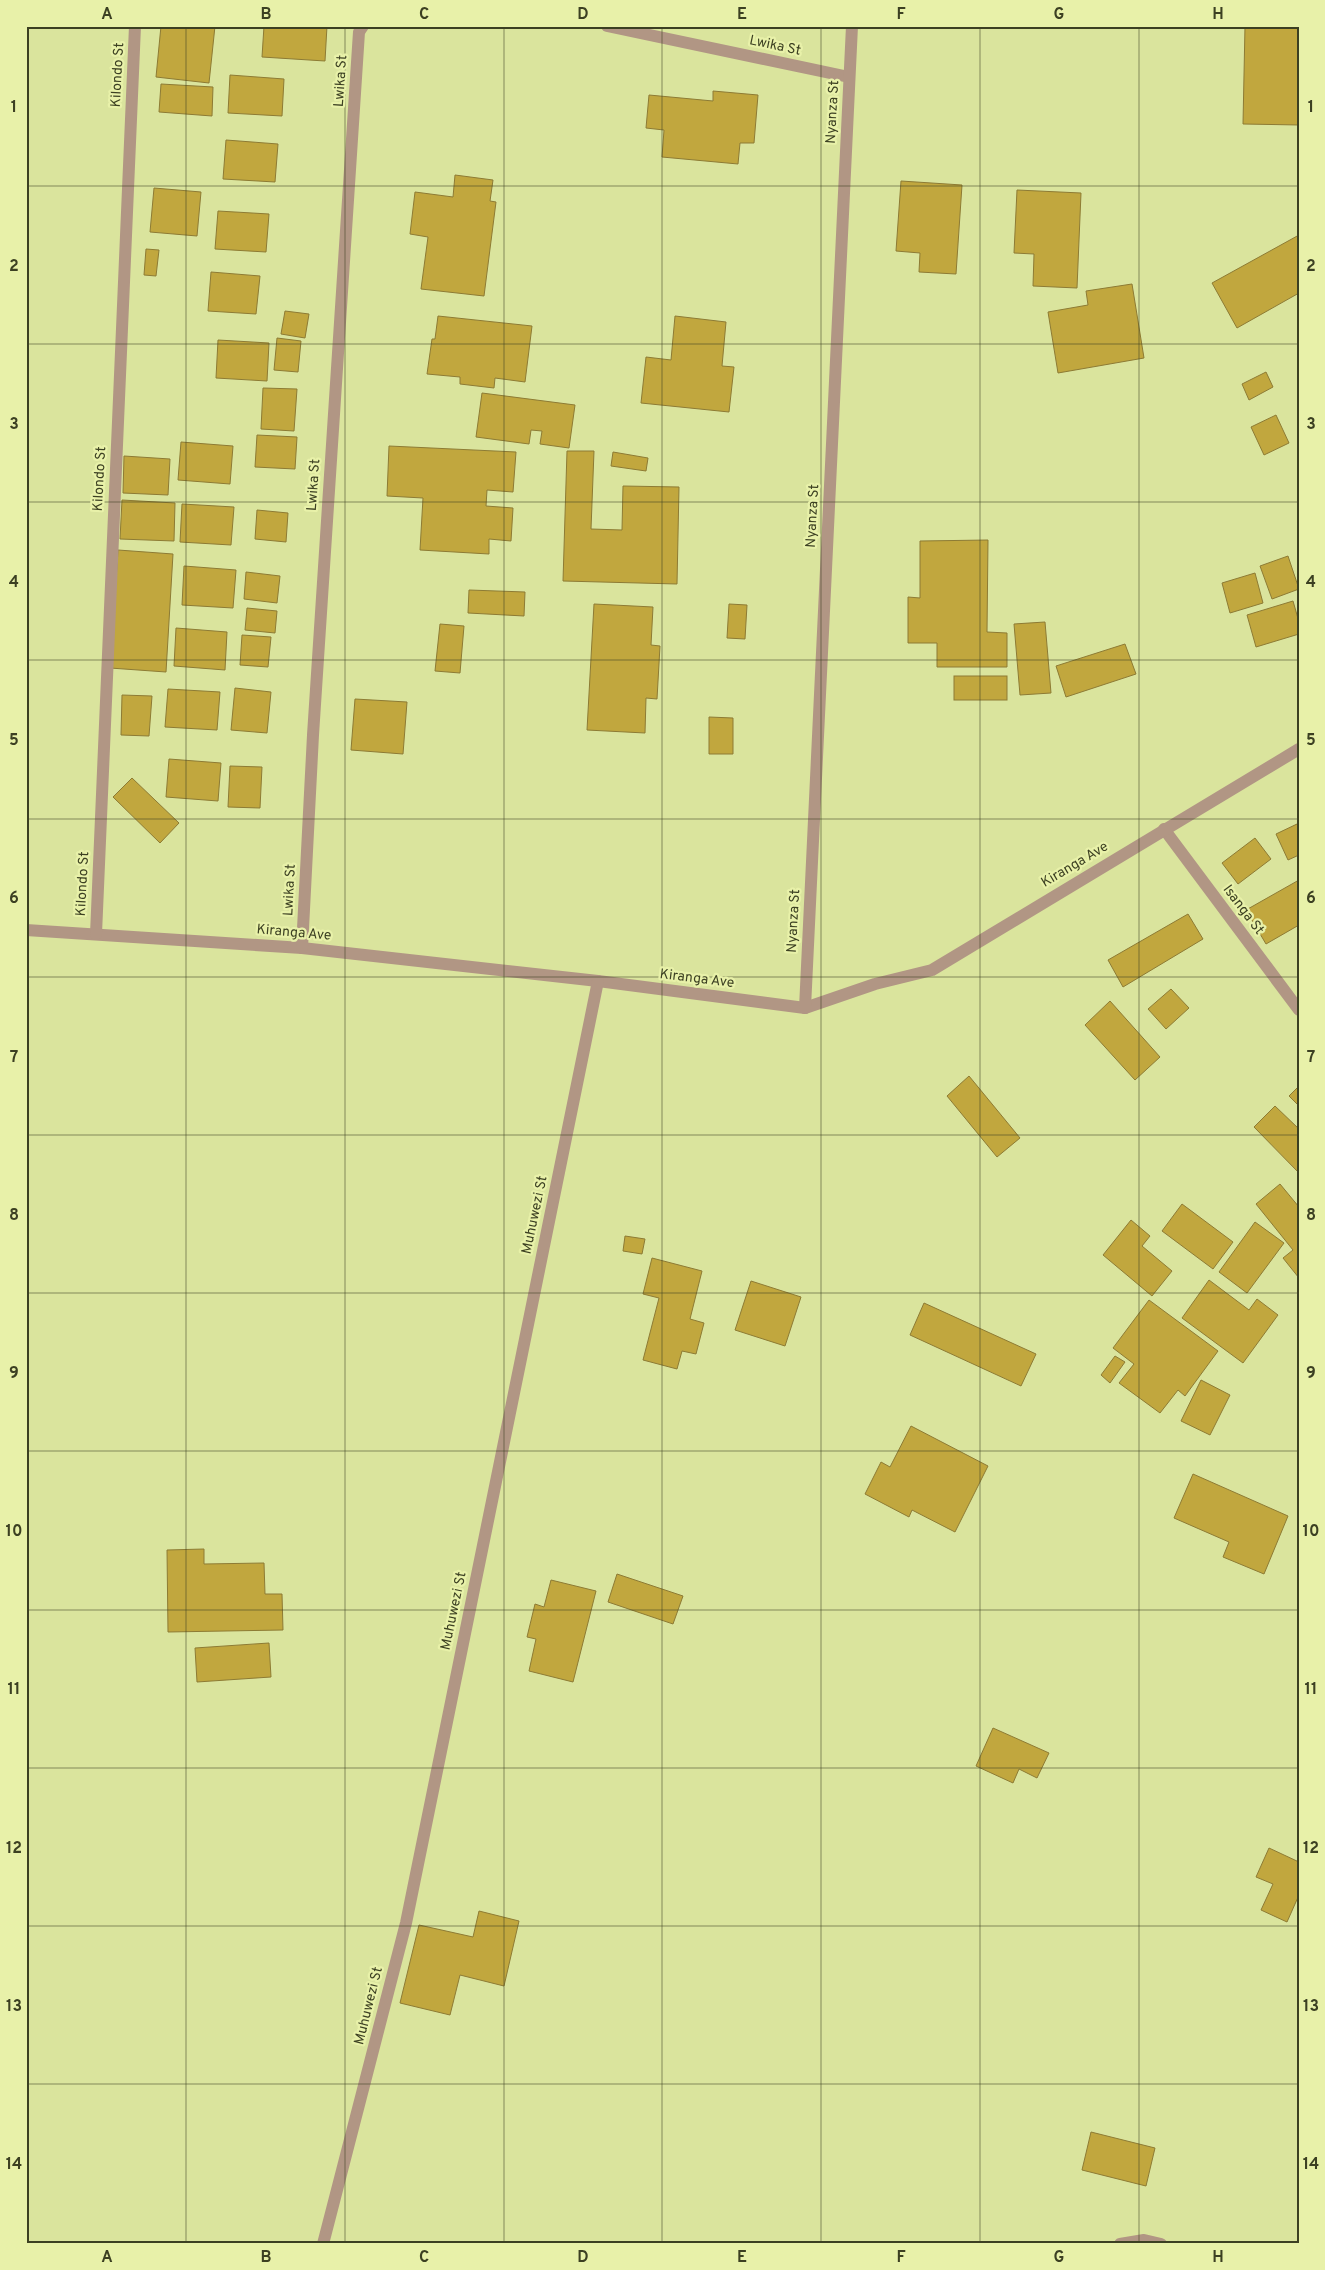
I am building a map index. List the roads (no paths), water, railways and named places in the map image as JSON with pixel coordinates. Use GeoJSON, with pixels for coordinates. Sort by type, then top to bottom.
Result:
{"type":"FeatureCollection","features":[{"type":"Feature","properties":{"kind":"street","name":"Kilondo St"},"geometry":{"type":"LineString","coordinates":[[96,934],[135,26]]}},
{"type":"Feature","properties":{"kind":"street","name":"Lwika St"},"geometry":{"type":"LineString","coordinates":[[302,948],[313,735],[356,72],[359,32],[363,26]]}},
{"type":"Feature","properties":{"kind":"street","name":"Lwika St"},"geometry":{"type":"LineString","coordinates":[[607,26],[849,77]]}},
{"type":"Feature","properties":{"kind":"street","name":"Nyanza St"},"geometry":{"type":"LineString","coordinates":[[805,1008],[852,26]]}},
{"type":"Feature","properties":{"kind":"street","name":"Kiranga Ave"},"geometry":{"type":"LineString","coordinates":[[26,930],[302,948],[598,981],[805,1008],[875,984],[932,970],[1299,749]]}},
{"type":"Feature","properties":{"kind":"street","name":"Isanga St"},"geometry":{"type":"LineString","coordinates":[[1164,829],[1299,1010]]}},
{"type":"Feature","properties":{"kind":"street","name":"Muhuwezi St"},"geometry":{"type":"LineString","coordinates":[[323,2244],[406,1923],[598,981]]}},
{"type":"Feature","properties":{"kind":"street"},"geometry":{"type":"LineString","coordinates":[[1120,2244],[1144,2240],[1162,2244]]}}]}
